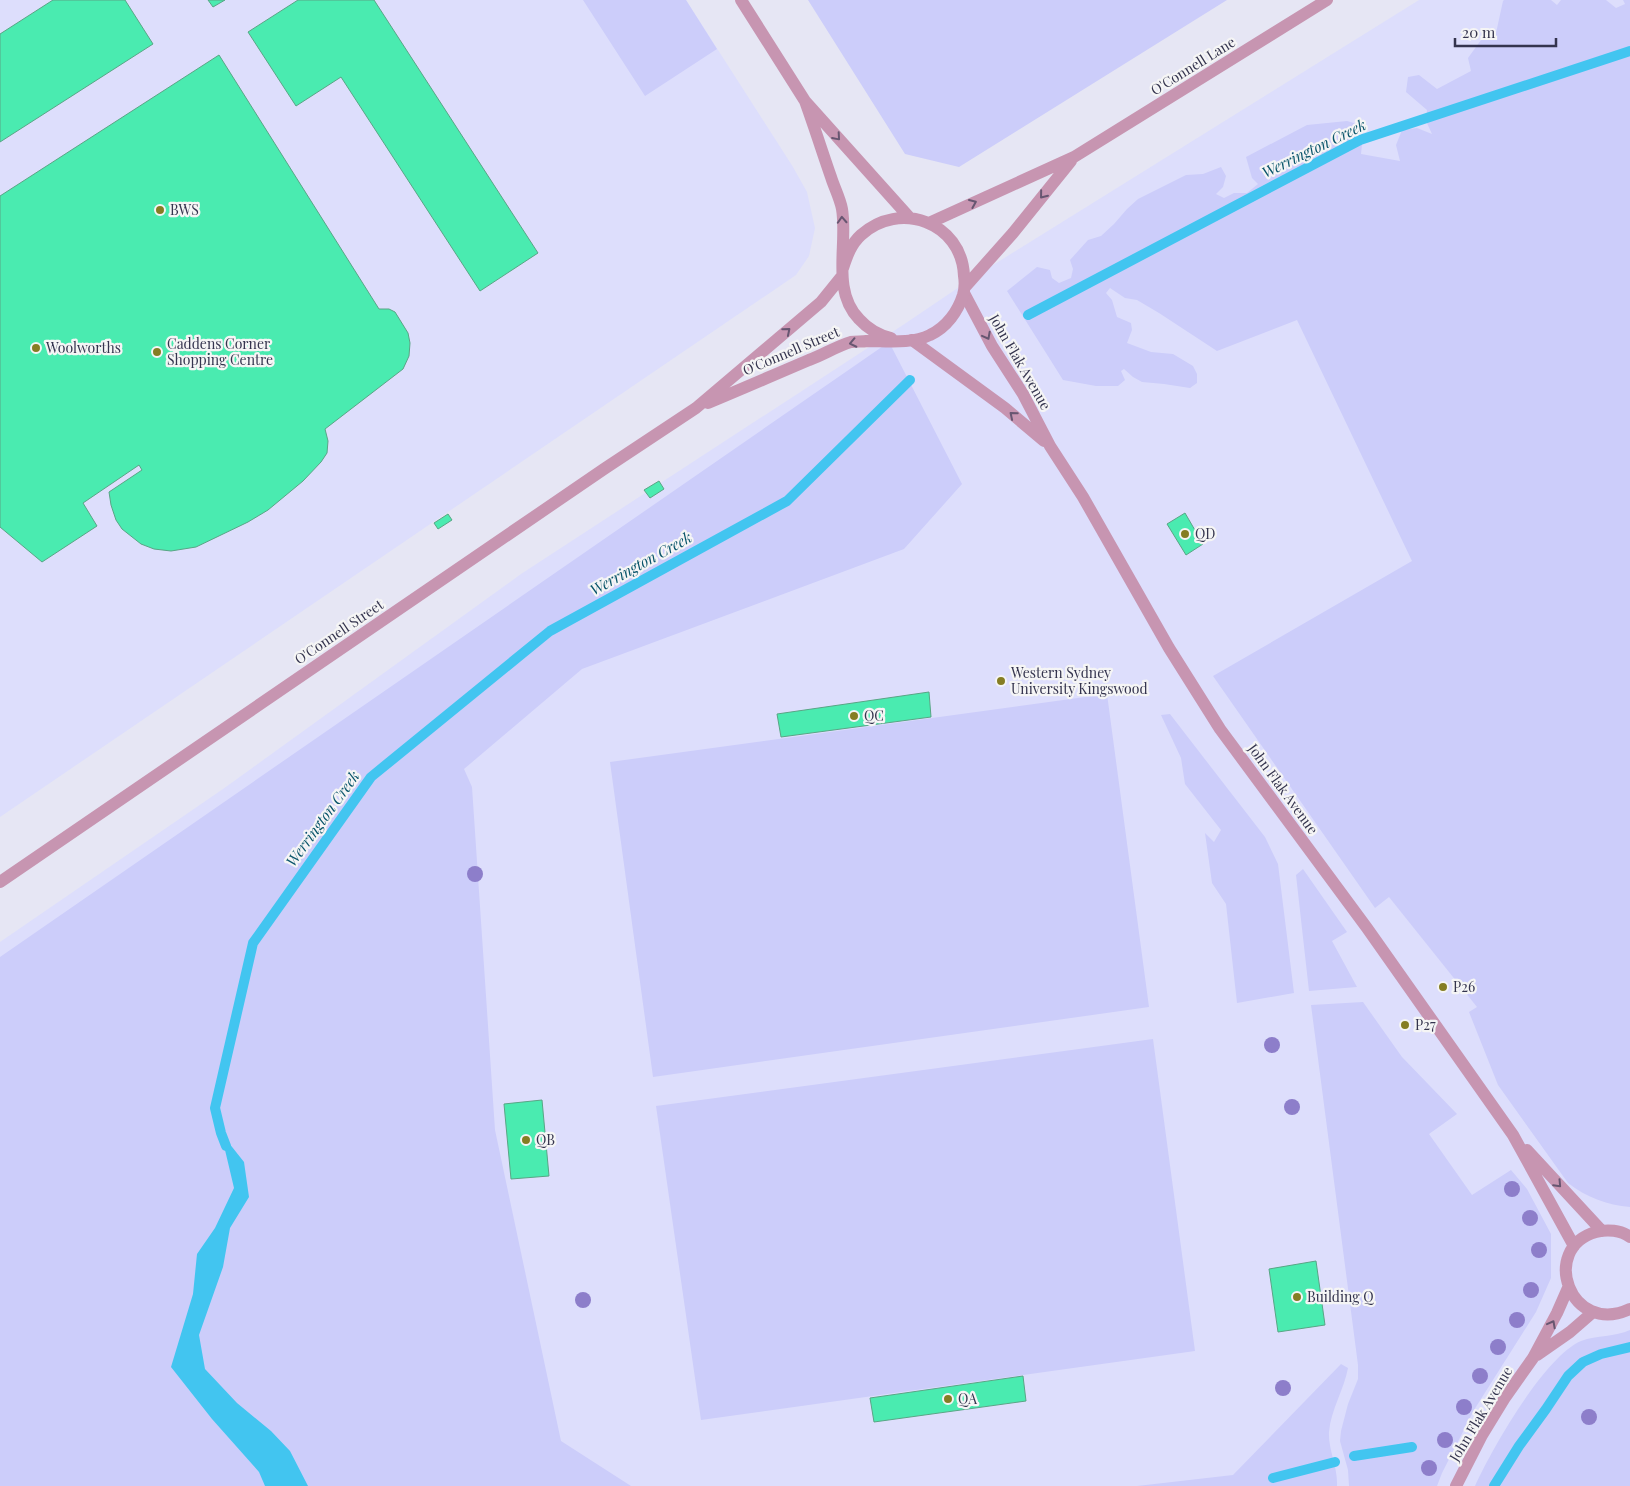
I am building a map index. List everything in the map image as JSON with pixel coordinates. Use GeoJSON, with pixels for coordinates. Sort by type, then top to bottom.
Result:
{"type":"FeatureCollection","features":[{"type":"Feature","properties":{"kind":"street","name":"O'Connell Street"},"geometry":{"type":"LineString","coordinates":[[741,0],[805,101],[909,217]]}},
{"type":"Feature","properties":{"kind":"street","name":"O'Connell Lane"},"geometry":{"type":"LineString","coordinates":[[929,223],[1074,157],[1327,0]]}},
{"type":"Feature","properties":{"kind":"street","name":"O'Connell Street"},"geometry":{"type":"LineString","coordinates":[[805,101],[842,208],[845,295],[852,313],[866,327],[882,336],[907,340]]}},
{"type":"Feature","properties":{"kind":"street","name":"O'Connell Lane"},"geometry":{"type":"LineString","coordinates":[[964,290],[1074,157]]}},
{"type":"Feature","properties":{"kind":"street","name":"O'Connell Street"},"geometry":{"type":"LineString","coordinates":[[0,882],[596,474],[696,408],[821,302],[843,272],[849,251],[859,236],[874,225],[891,219],[909,217],[929,223],[946,234],[958,249],[964,268],[964,290],[957,310],[945,324],[930,335],[907,340],[852,342],[696,408]]}},
{"type":"Feature","properties":{"kind":"street","name":"John Flak Avenue"},"geometry":{"type":"LineString","coordinates":[[964,290],[992,346],[1023,394],[1050,446],[1084,497],[1169,648],[1220,729],[1367,928],[1513,1135],[1574,1246]]}},
{"type":"Feature","properties":{"kind":"street","name":"John Flak Avenue"},"geometry":{"type":"LineString","coordinates":[[907,340],[1005,408],[1050,446]]}},
{"type":"Feature","properties":{"kind":"street","name":"John Flak Avenue"},"geometry":{"type":"LineString","coordinates":[[1513,1135],[1602,1231]]}},
{"type":"Feature","properties":{"kind":"street"},"geometry":{"type":"LineString","coordinates":[[1629,1235],[1615,1231],[1602,1231],[1587,1236],[1574,1246],[1566,1266],[1568,1288],[1582,1306],[1602,1315],[1622,1312],[1630,1308]]}},
{"type":"Feature","properties":{"kind":"street","name":"John Flak Avenue"},"geometry":{"type":"LineString","coordinates":[[1456,1486],[1482,1435],[1533,1358],[1557,1314],[1568,1288]]}},
{"type":"Feature","properties":{"kind":"street","name":"John Flak Avenue"},"geometry":{"type":"LineString","coordinates":[[1533,1358],[1570,1332],[1593,1312]]}},
{"type":"Feature","properties":{"kind":"shaded area"},"geometry":{"type":"Polygon","coordinates":[[[0,0],[686,0],[807,192],[815,228],[809,256],[796,275],[0,817],[0,0]]]}},
{"type":"Feature","properties":{"kind":"shaded area"},"geometry":{"type":"Polygon","coordinates":[[[583,0],[686,0],[717,49],[645,96],[583,0]]]}},
{"type":"Feature","properties":{"kind":"shaded area"},"geometry":{"type":"Polygon","coordinates":[[[808,0],[1227,0],[959,167],[905,154],[808,0]]]}},
{"type":"Feature","properties":{"kind":"shaded area","name":"Western Sydney University Kingswood"},"geometry":{"type":"Polygon","coordinates":[[[1419,0],[1630,0],[1630,1486],[0,1486],[0,942],[223,789],[521,574],[977,275],[1419,0]]]}},
{"type":"Feature","properties":{"kind":"shaded area"},"geometry":{"type":"Polygon","coordinates":[[[1504,0],[1551,0],[1557,5],[1561,0],[1606,0],[1616,8],[1625,4],[1623,0],[1630,0],[1630,1207],[1597,1200],[1568,1183],[1498,1085],[1469,1012],[1477,1007],[1389,897],[1375,908],[1213,676],[1412,561],[1297,320],[1217,351],[1137,300],[1125,298],[1110,288],[1106,293],[1112,300],[1117,317],[1131,323],[1132,330],[1127,343],[1151,352],[1173,354],[1193,366],[1197,374],[1197,383],[1190,388],[1142,382],[1124,369],[1121,371],[1125,380],[1118,386],[1096,386],[1063,380],[1007,291],[1037,267],[1050,270],[1052,278],[1059,283],[1071,278],[1073,269],[1070,260],[1088,240],[1101,236],[1138,199],[1186,175],[1203,174],[1221,167],[1226,176],[1223,187],[1216,194],[1224,198],[1234,193],[1247,193],[1258,184],[1252,178],[1246,157],[1307,125],[1347,121],[1364,126],[1361,154],[1400,161],[1396,145],[1402,130],[1417,128],[1432,134],[1426,121],[1427,110],[1406,92],[1408,77],[1419,75],[1437,89],[1471,71],[1468,58],[1481,40],[1496,33],[1504,0]]]}},
{"type":"Feature","properties":{"kind":"shaded area"},"geometry":{"type":"Polygon","coordinates":[[[889,342],[962,484],[904,549],[582,669],[464,769],[472,787],[495,1130],[561,1441],[631,1486],[0,1486],[0,957],[889,342]]]}},
{"type":"Feature","properties":{"kind":"shaded area"},"geometry":{"type":"Polygon","coordinates":[[[1107,694],[1149,1007],[653,1077],[610,762],[1107,694]]]}},
{"type":"Feature","properties":{"kind":"shaded area"},"geometry":{"type":"Polygon","coordinates":[[[1170,714],[1265,837],[1278,864],[1294,993],[1237,1003],[1226,904],[1212,883],[1205,833],[1214,842],[1221,830],[1185,784],[1181,758],[1161,715],[1170,714]]]}},
{"type":"Feature","properties":{"kind":"shaded area"},"geometry":{"type":"Polygon","coordinates":[[[1303,869],[1347,932],[1332,941],[1357,987],[1309,991],[1296,875],[1303,869]]]}},
{"type":"Feature","properties":{"kind":"shaded area"},"geometry":{"type":"Polygon","coordinates":[[[1363,1002],[1402,1057],[1457,1114],[1429,1134],[1472,1195],[1511,1170],[1527,1189],[1551,1234],[1551,1278],[1536,1312],[1474,1410],[1437,1486],[1349,1486],[1348,1470],[1340,1441],[1348,1404],[1358,1379],[1358,1365],[1311,1005],[1363,1002]]]}},
{"type":"Feature","properties":{"kind":"shaded area"},"geometry":{"type":"Polygon","coordinates":[[[1153,1039],[1195,1351],[701,1420],[656,1106],[1153,1039]]]}},
{"type":"Feature","properties":{"kind":"shaded area"},"geometry":{"type":"Polygon","coordinates":[[[221,1133],[244,1162],[249,1197],[230,1228],[223,1267],[199,1335],[205,1369],[237,1403],[271,1431],[290,1451],[308,1486],[265,1486],[259,1472],[212,1419],[171,1367],[193,1294],[197,1254],[215,1228],[234,1188],[221,1133]]]}},
{"type":"Feature","properties":{"kind":"shaded area"},"geometry":{"type":"Polygon","coordinates":[[[1630,1330],[1630,1486],[1475,1486],[1506,1428],[1551,1365],[1567,1350],[1581,1341],[1630,1330]]]}},
{"type":"Feature","properties":{"kind":"shaded area"},"geometry":{"type":"Polygon","coordinates":[[[1341,1364],[1348,1368],[1332,1415],[1329,1432],[1337,1486],[1137,1486],[1233,1475],[1341,1364]]]}},
{"type":"Feature","properties":{"kind":"building"},"geometry":{"type":"Polygon","coordinates":[[[53,0],[125,0],[153,44],[0,142],[0,34],[53,0]]]}},
{"type":"Feature","properties":{"kind":"building"},"geometry":{"type":"Polygon","coordinates":[[[208,0],[225,0],[213,7],[208,0]]]}},
{"type":"Feature","properties":{"kind":"building"},"geometry":{"type":"Polygon","coordinates":[[[298,0],[374,0],[538,253],[480,291],[341,77],[296,106],[248,32],[298,0]]]}},
{"type":"Feature","properties":{"kind":"building"},"geometry":{"type":"Polygon","coordinates":[[[219,55],[379,309],[389,309],[395,312],[408,333],[410,343],[409,356],[403,369],[325,429],[328,441],[327,453],[303,481],[268,510],[248,522],[196,547],[171,551],[154,549],[141,544],[122,529],[116,520],[109,492],[142,470],[139,465],[83,503],[97,526],[42,562],[0,527],[0,196],[219,55]]]}},
{"type":"Feature","properties":{"kind":"building"},"geometry":{"type":"Polygon","coordinates":[[[659,481],[664,489],[650,498],[644,490],[659,481]]]}},
{"type":"Feature","properties":{"kind":"building","name":"QD"},"geometry":{"type":"Polygon","coordinates":[[[1185,513],[1203,544],[1186,555],[1167,524],[1185,513]]]}},
{"type":"Feature","properties":{"kind":"building"},"geometry":{"type":"Polygon","coordinates":[[[448,514],[452,520],[438,529],[434,523],[448,514]]]}},
{"type":"Feature","properties":{"kind":"building","name":"QC"},"geometry":{"type":"Polygon","coordinates":[[[929,692],[931,717],[781,737],[777,714],[929,692]]]}},
{"type":"Feature","properties":{"kind":"building","name":"QB"},"geometry":{"type":"Polygon","coordinates":[[[542,1100],[549,1176],[511,1179],[504,1104],[542,1100]]]}},
{"type":"Feature","properties":{"kind":"building","name":"Building Q"},"geometry":{"type":"Polygon","coordinates":[[[1316,1261],[1325,1325],[1278,1332],[1269,1269],[1316,1261]]]}},
{"type":"Feature","properties":{"kind":"building","name":"QA"},"geometry":{"type":"Polygon","coordinates":[[[1023,1376],[1026,1401],[874,1422],[870,1398],[1023,1376]]]}},
{"type":"Feature","properties":{"kind":"waterway","name":"Werrington Creek"},"geometry":{"type":"LineString","coordinates":[[1028,315],[1360,140],[1630,51]]}},
{"type":"Feature","properties":{"kind":"waterway","name":"Werrington Creek"},"geometry":{"type":"LineString","coordinates":[[226,1146],[215,1108],[253,943],[371,777],[550,631],[787,501],[910,380]]}},
{"type":"Feature","properties":{"kind":"waterway"},"geometry":{"type":"LineString","coordinates":[[1494,1486],[1519,1446],[1568,1376],[1583,1362],[1601,1354],[1630,1347]]}},
{"type":"Feature","properties":{"kind":"waterway"},"geometry":{"type":"LineString","coordinates":[[1354,1456],[1412,1447]]}},
{"type":"Feature","properties":{"kind":"waterway"},"geometry":{"type":"LineString","coordinates":[[1273,1478],[1335,1462]]}},
{"type":"Feature","properties":{"kind":"place","name":"BWS"},"geometry":{"type":"Point","coordinates":[160,210]}},
{"type":"Feature","properties":{"kind":"place","name":"Woolworths"},"geometry":{"type":"Point","coordinates":[36,348]}},
{"type":"Feature","properties":{"kind":"place","name":"Caddens Corner Shopping Centre"},"geometry":{"type":"Point","coordinates":[157,352]}},
{"type":"Feature","properties":{"kind":"place","name":"QD"},"geometry":{"type":"Point","coordinates":[1185,534]}},
{"type":"Feature","properties":{"kind":"place","name":"Western Sydney University Kingswood"},"geometry":{"type":"Point","coordinates":[1001,681]}},
{"type":"Feature","properties":{"kind":"place","name":"QC"},"geometry":{"type":"Point","coordinates":[854,716]}},
{"type":"Feature","properties":{"kind":"place","name":"P26"},"geometry":{"type":"Point","coordinates":[1443,987]}},
{"type":"Feature","properties":{"kind":"place","name":"P27"},"geometry":{"type":"Point","coordinates":[1405,1025]}},
{"type":"Feature","properties":{"kind":"place","name":"QB"},"geometry":{"type":"Point","coordinates":[526,1140]}},
{"type":"Feature","properties":{"kind":"place","name":"Building Q"},"geometry":{"type":"Point","coordinates":[1297,1297]}},
{"type":"Feature","properties":{"kind":"place","name":"QA"},"geometry":{"type":"Point","coordinates":[948,1399]}}]}
